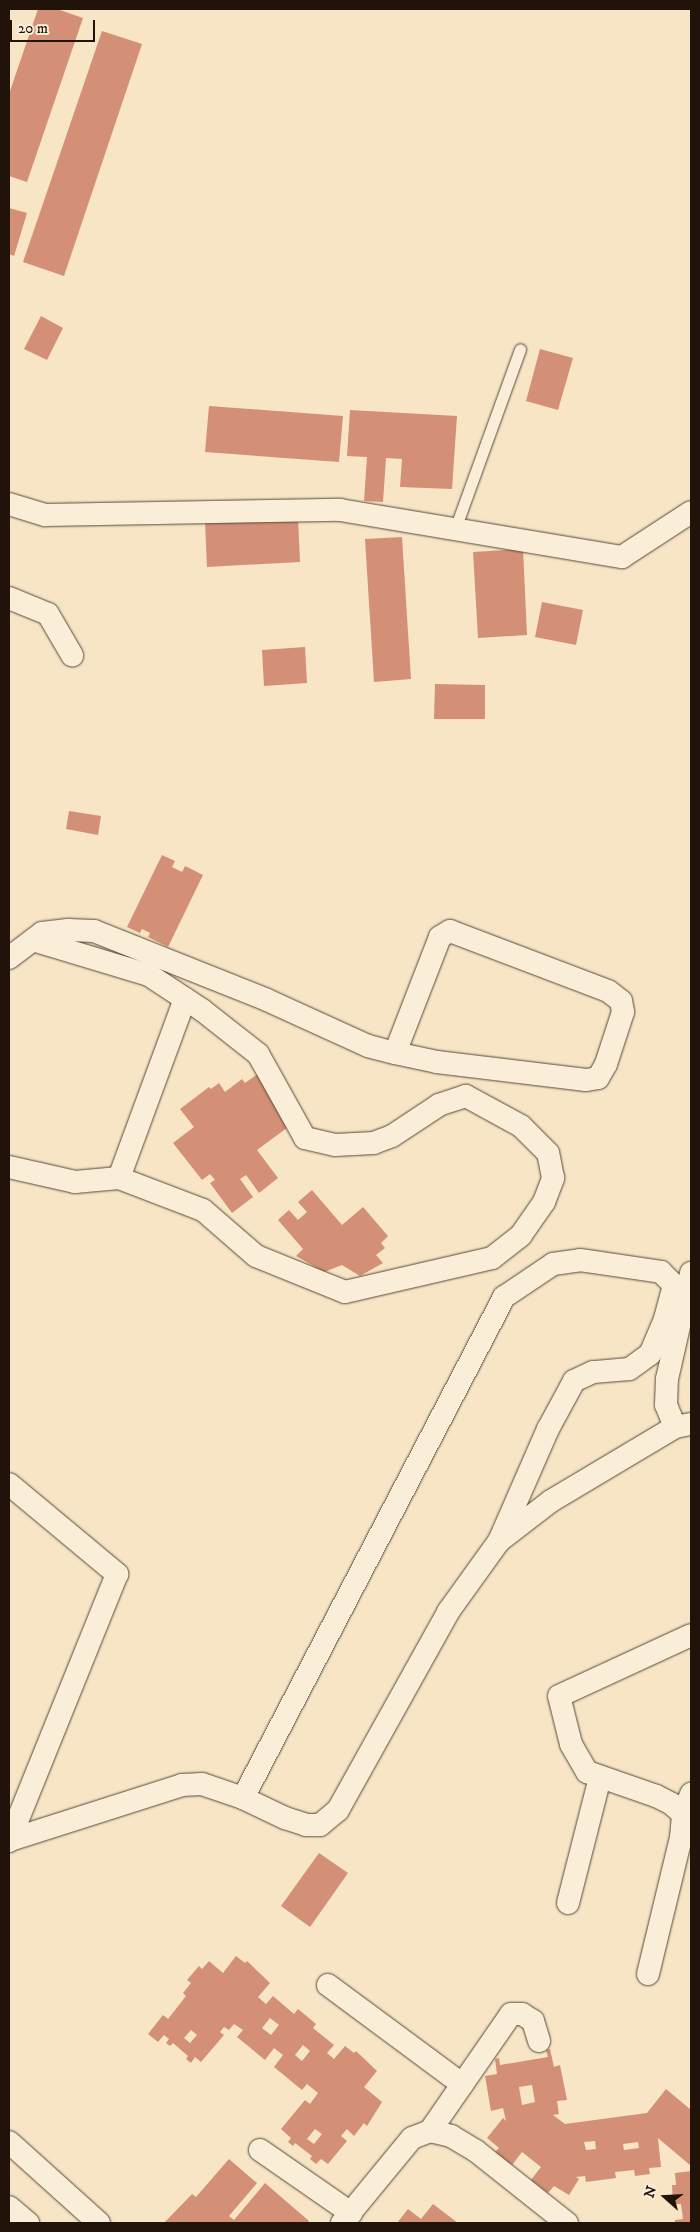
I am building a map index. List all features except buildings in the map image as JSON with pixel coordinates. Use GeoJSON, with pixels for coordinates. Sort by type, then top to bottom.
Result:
{"type":"FeatureCollection","features":[{"type":"Feature","properties":{"kind":"street"},"geometry":{"type":"LineString","coordinates":[[9,504],[45,515],[340,510],[622,557],[691,512]]}},
{"type":"Feature","properties":{"kind":"street"},"geometry":{"type":"LineString","coordinates":[[9,598],[48,614],[72,655]]}},
{"type":"Feature","properties":{"kind":"street"},"geometry":{"type":"LineString","coordinates":[[9,958],[42,933],[94,930],[266,1000],[368,1046],[395,1052],[457,1064],[586,1080],[598,1078],[606,1064],[623,1012],[621,1001],[608,991],[450,931],[440,937],[395,1052]]}},
{"type":"Feature","properties":{"kind":"street"},"geometry":{"type":"LineString","coordinates":[[9,1167],[75,1182],[119,1178],[203,1210],[256,1256],[345,1292],[492,1258],[521,1235],[544,1202],[553,1178],[548,1153],[521,1126],[466,1096],[439,1104],[392,1136],[374,1143],[335,1145],[305,1138],[258,1054],[185,999],[150,975],[33,940]]}},
{"type":"Feature","properties":{"kind":"street"},"geometry":{"type":"LineString","coordinates":[[119,1178],[185,999]]}},
{"type":"Feature","properties":{"kind":"street"},"geometry":{"type":"LineString","coordinates":[[9,1840],[182,1785],[202,1784],[243,1798],[306,1825],[320,1825],[338,1810],[448,1612],[499,1540],[548,1429],[574,1381],[593,1372],[629,1368],[650,1354],[665,1319],[674,1285],[661,1272],[580,1260],[552,1264],[504,1297],[243,1798]]}},
{"type":"Feature","properties":{"kind":"street"},"geometry":{"type":"LineString","coordinates":[[499,1540],[551,1501],[683,1426],[666,1405],[667,1379],[691,1273]]}},
{"type":"Feature","properties":{"kind":"street"},"geometry":{"type":"LineString","coordinates":[[9,1484],[117,1574],[9,1840]]}},
{"type":"Feature","properties":{"kind":"street"},"geometry":{"type":"LineString","coordinates":[[648,1974],[681,1838],[687,1804],[672,1804],[656,1796],[587,1772],[571,1744],[559,1696],[691,1635]]}},
{"type":"Feature","properties":{"kind":"street"},"geometry":{"type":"LineString","coordinates":[[568,1903],[600,1777]]}},
{"type":"Feature","properties":{"kind":"street"},"geometry":{"type":"LineString","coordinates":[[328,1986],[462,2084]]}},
{"type":"Feature","properties":{"kind":"street"},"geometry":{"type":"LineString","coordinates":[[260,2150],[346,2218],[412,2138],[430,2131],[511,2014],[522,2014],[533,2021],[539,2041]]}},
{"type":"Feature","properties":{"kind":"street"},"geometry":{"type":"LineString","coordinates":[[430,2131],[451,2136],[476,2151],[561,2222]]}},
{"type":"Feature","properties":{"kind":"street"},"geometry":{"type":"LineString","coordinates":[[9,2142],[99,2223]]}},
{"type":"Feature","properties":{"kind":"street"},"geometry":{"type":"LineString","coordinates":[[9,2207],[28,2223]]}},
{"type":"Feature","properties":{"kind":"lane"},"geometry":{"type":"LineString","coordinates":[[455,529],[520,349]]}}]}
